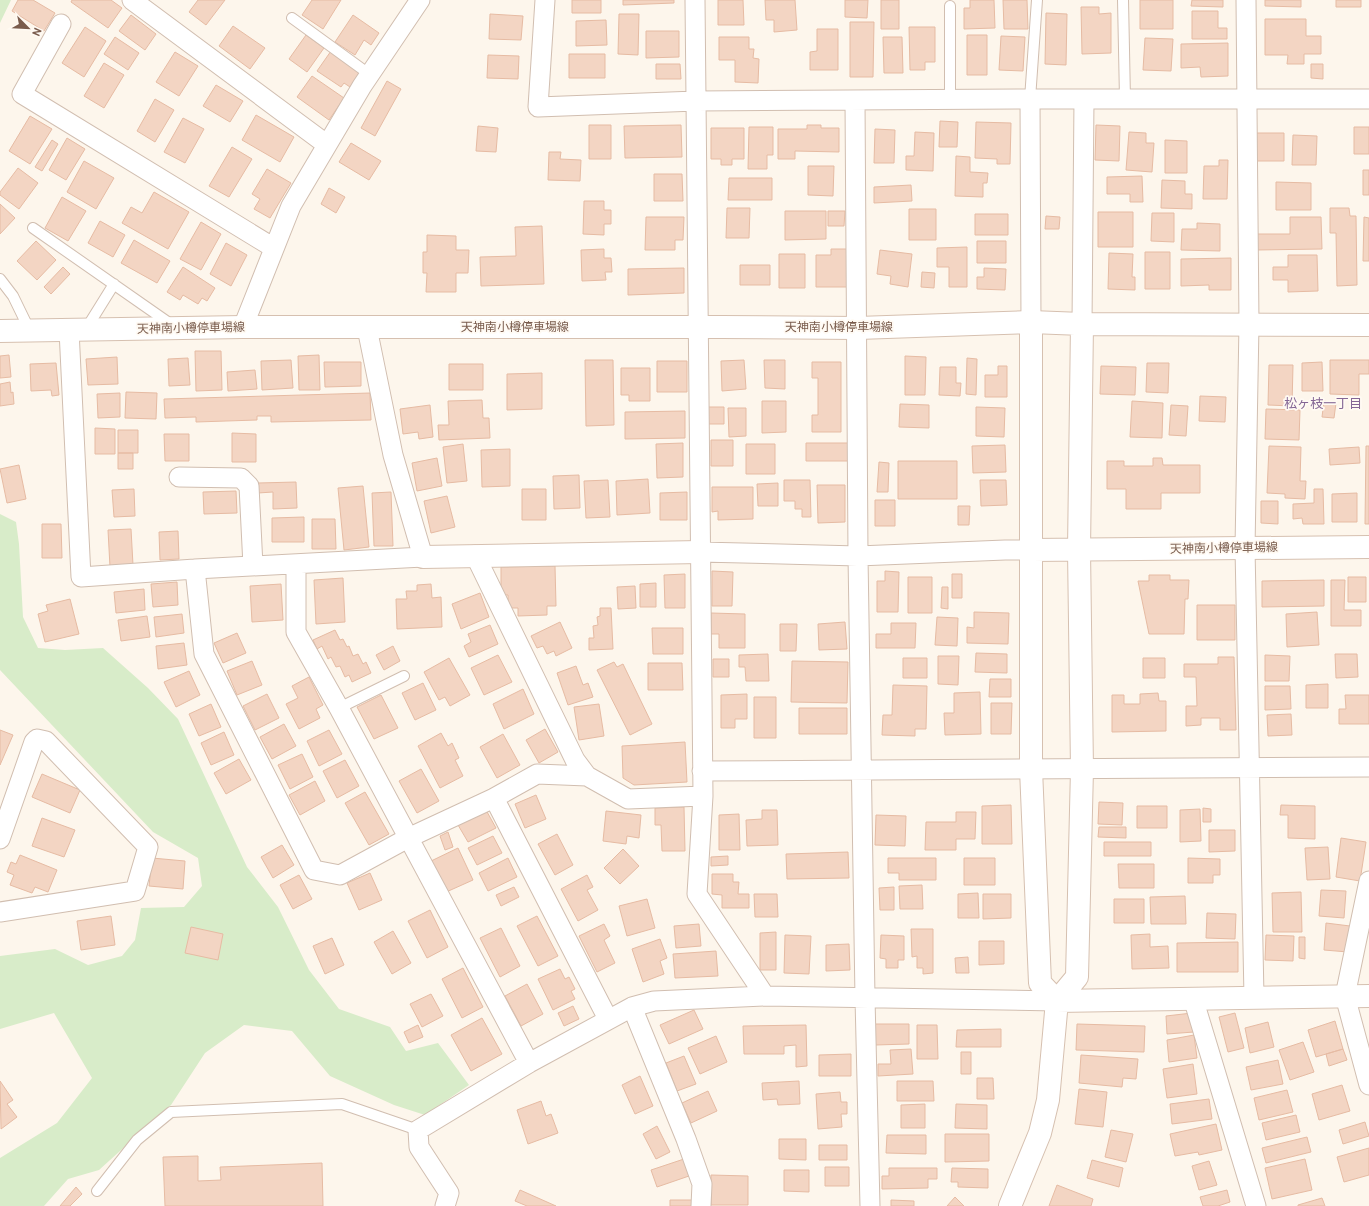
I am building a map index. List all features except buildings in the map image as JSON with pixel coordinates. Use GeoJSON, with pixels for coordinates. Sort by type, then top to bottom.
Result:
{"type":"FeatureCollection","features":[{"type":"Feature","properties":{"kind":"street"},"geometry":{"type":"LineString","coordinates":[[132,0],[326,144]]}},
{"type":"Feature","properties":{"kind":"street"},"geometry":{"type":"LineString","coordinates":[[242,327],[291,206],[326,144],[370,74],[420,0]]}},
{"type":"Feature","properties":{"kind":"street"},"geometry":{"type":"LineString","coordinates":[[545,0],[538,107],[696,101],[1248,98],[1369,99]]}},
{"type":"Feature","properties":{"kind":"street"},"geometry":{"type":"LineString","coordinates":[[695,0],[703,796],[697,894],[765,996]]}},
{"type":"Feature","properties":{"kind":"street"},"geometry":{"type":"LineString","coordinates":[[1246,0],[1249,324],[1245,548],[1254,997]]}},
{"type":"Feature","properties":{"kind":"street"},"geometry":{"type":"LineString","coordinates":[[60,24],[22,94],[274,248]]}},
{"type":"Feature","properties":{"kind":"street"},"geometry":{"type":"LineString","coordinates":[[1030,99],[1032,550],[1031,769],[1040,983],[1057,1001]]}},
{"type":"Feature","properties":{"kind":"street"},"geometry":{"type":"LineString","coordinates":[[1010,1206],[1040,1133],[1048,1100],[1057,1001],[1077,977],[1082,769],[1079,550],[1084,99]]}},
{"type":"Feature","properties":{"kind":"street"},"geometry":{"type":"LineString","coordinates":[[855,100],[858,328],[858,556],[870,1206]]}},
{"type":"Feature","properties":{"kind":"street","name":"天神南小樽停車場線"},"geometry":{"type":"LineString","coordinates":[[0,331],[242,327],[858,328],[1031,322],[1082,324],[1369,325]]}},
{"type":"Feature","properties":{"kind":"street"},"geometry":{"type":"LineString","coordinates":[[367,328],[393,455],[423,557]]}},
{"type":"Feature","properties":{"kind":"street"},"geometry":{"type":"LineString","coordinates":[[77,330],[81,577],[195,569],[475,555],[700,552],[858,556],[1032,550]]}},
{"type":"Feature","properties":{"kind":"street"},"geometry":{"type":"LineString","coordinates":[[179,477],[241,478],[249,486],[253,566]]}},
{"type":"Feature","properties":{"kind":"street","name":"天神南小樽停車場線"},"geometry":{"type":"LineString","coordinates":[[1032,550],[1369,547]]}},
{"type":"Feature","properties":{"kind":"street"},"geometry":{"type":"LineString","coordinates":[[475,555],[575,760],[587,776],[628,799],[703,796]]}},
{"type":"Feature","properties":{"kind":"street"},"geometry":{"type":"LineString","coordinates":[[296,564],[296,632],[339,708],[529,1063]]}},
{"type":"Feature","properties":{"kind":"street"},"geometry":{"type":"LineString","coordinates":[[195,569],[204,654],[314,870],[340,876],[408,838],[494,798],[537,774],[587,776]]}},
{"type":"Feature","properties":{"kind":"street"},"geometry":{"type":"LineString","coordinates":[[0,839],[34,742],[37,739],[46,741],[148,847],[135,890],[0,912]]}},
{"type":"Feature","properties":{"kind":"street"},"geometry":{"type":"LineString","coordinates":[[702,771],[1369,768]]}},
{"type":"Feature","properties":{"kind":"street"},"geometry":{"type":"LineString","coordinates":[[494,798],[608,1019]]}},
{"type":"Feature","properties":{"kind":"street"},"geometry":{"type":"LineString","coordinates":[[1369,881],[1345,996],[1369,1085]]}},
{"type":"Feature","properties":{"kind":"street"},"geometry":{"type":"LineString","coordinates":[[444,1206],[449,1193],[419,1147],[418,1130],[529,1063],[608,1019],[632,1006],[654,1001],[765,996],[1057,1001],[1369,996]]}},
{"type":"Feature","properties":{"kind":"street"},"geometry":{"type":"LineString","coordinates":[[1193,998],[1256,1206]]}},
{"type":"Feature","properties":{"kind":"street"},"geometry":{"type":"LineString","coordinates":[[632,1006],[686,1139],[702,1184],[701,1206]]}},
{"type":"Feature","properties":{"kind":"lane"},"geometry":{"type":"LineString","coordinates":[[1030,99],[1037,0]]}},
{"type":"Feature","properties":{"kind":"lane"},"geometry":{"type":"LineString","coordinates":[[1123,0],[1125,99]]}},
{"type":"Feature","properties":{"kind":"lane"},"geometry":{"type":"LineString","coordinates":[[950,6],[950,100]]}},
{"type":"Feature","properties":{"kind":"lane"},"geometry":{"type":"LineString","coordinates":[[292,18],[370,74]]}},
{"type":"Feature","properties":{"kind":"lane"},"geometry":{"type":"LineString","coordinates":[[33,228],[177,328]]}},
{"type":"Feature","properties":{"kind":"lane"},"geometry":{"type":"LineString","coordinates":[[0,279],[13,296],[30,331]]}},
{"type":"Feature","properties":{"kind":"lane"},"geometry":{"type":"LineString","coordinates":[[77,330],[114,284]]}},
{"type":"Feature","properties":{"kind":"lane"},"geometry":{"type":"LineString","coordinates":[[339,708],[404,676]]}},
{"type":"Feature","properties":{"kind":"lane"},"geometry":{"type":"LineString","coordinates":[[97,1191],[136,1140],[171,1112],[342,1104],[418,1130]]}},
{"type":"Feature","properties":{"kind":"green space"},"geometry":{"type":"Polygon","coordinates":[[[0,0],[11,0],[0,23],[0,0]]]}},
{"type":"Feature","properties":{"kind":"green space"},"geometry":{"type":"Polygon","coordinates":[[[0,514],[16,522],[19,544],[23,617],[38,648],[65,650],[103,648],[148,688],[178,719],[247,867],[278,907],[309,970],[339,1009],[390,1027],[406,1051],[438,1043],[469,1085],[425,1115],[394,1105],[330,1076],[292,1031],[244,1025],[205,1053],[171,1105],[99,1170],[68,1179],[44,1206],[0,1206],[0,1158],[57,1123],[92,1078],[54,1013],[0,1029],[0,956],[55,949],[88,965],[122,956],[135,940],[141,908],[184,907],[202,886],[198,858],[153,832],[0,670],[0,514]]]}},
{"type":"Feature","properties":{"kind":"district","name":"松ヶ枝一丁目"},"geometry":{"type":"Point","coordinates":[1323,403]}}]}
